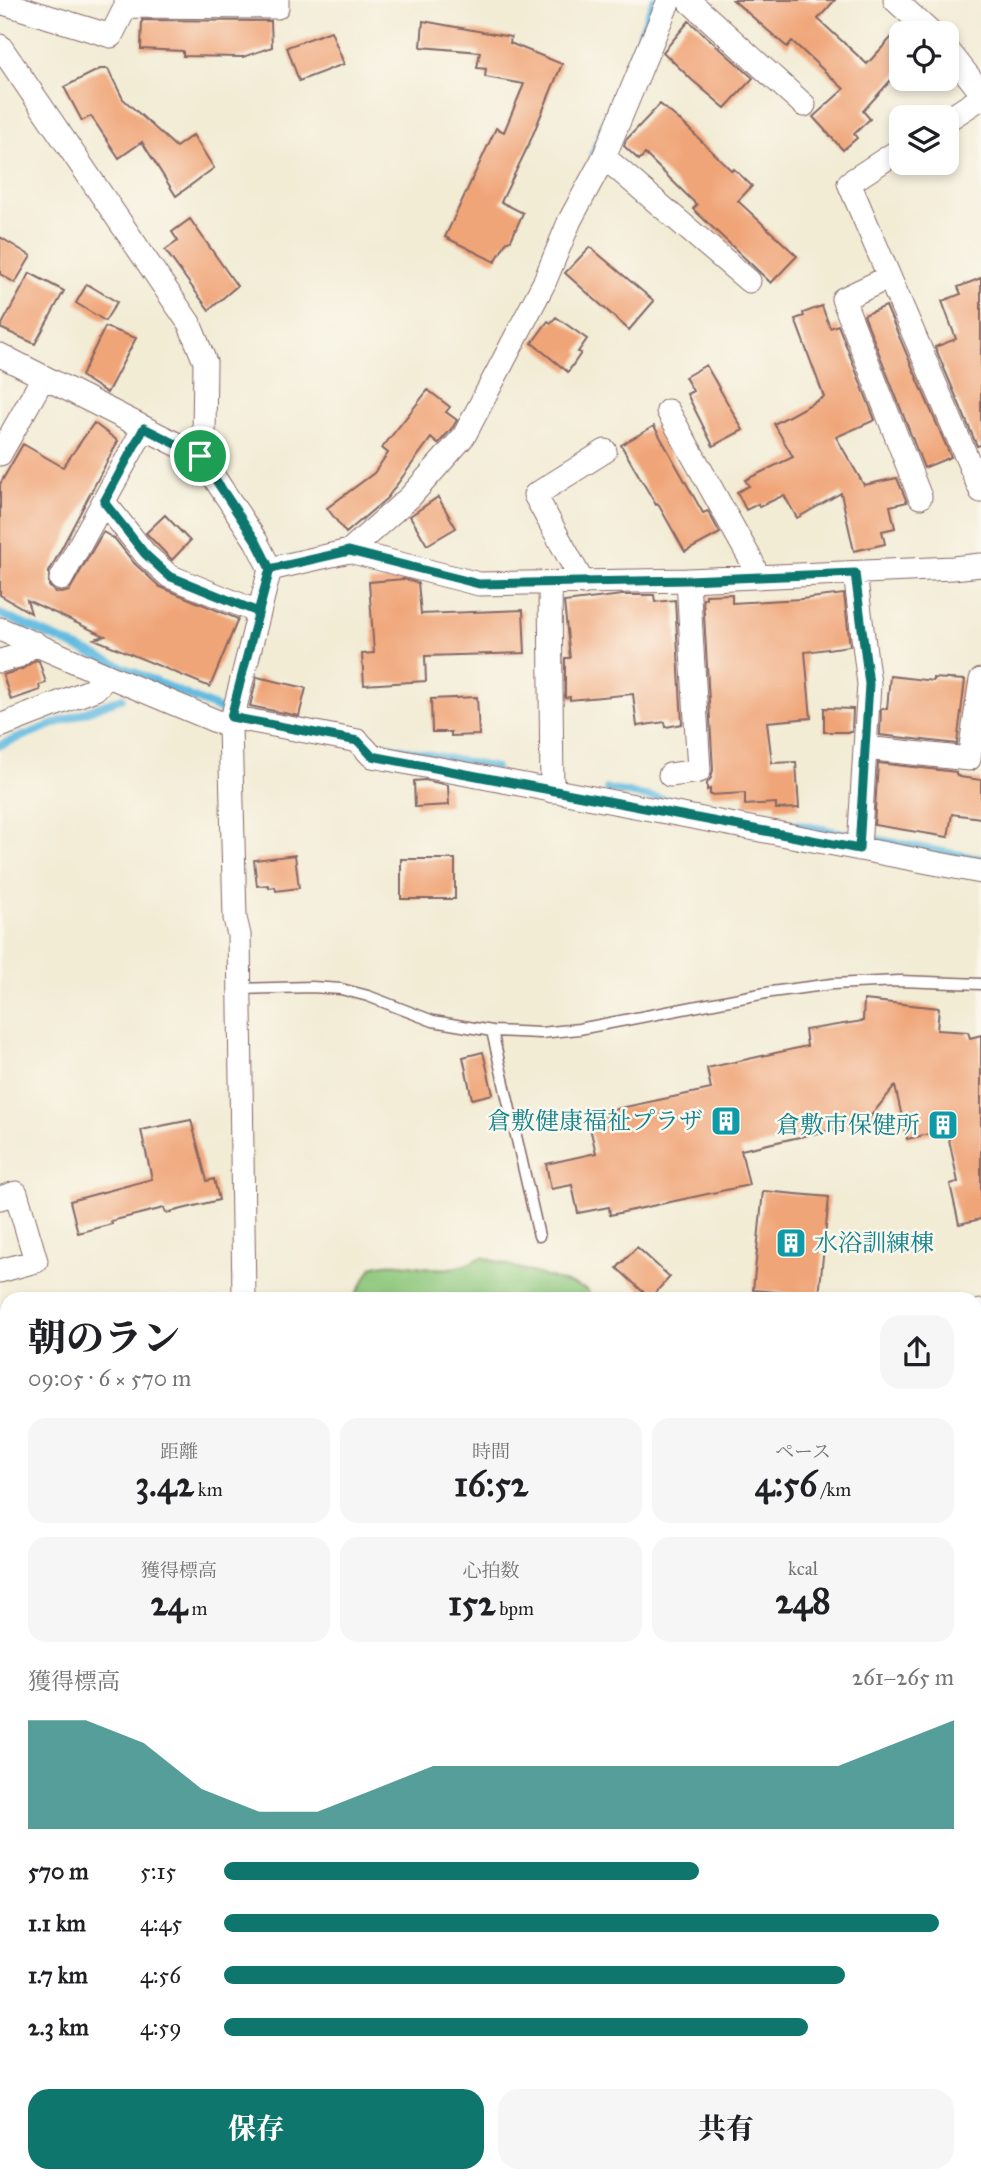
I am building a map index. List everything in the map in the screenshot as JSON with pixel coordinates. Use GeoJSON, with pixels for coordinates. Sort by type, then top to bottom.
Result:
{"type":"FeatureCollection","features":[{"type":"Feature","properties":{"kind":"street"},"geometry":{"type":"LineString","coordinates":[[0,2],[111,36],[126,3],[277,7],[277,0]]}},
{"type":"Feature","properties":{"kind":"street"},"geometry":{"type":"LineString","coordinates":[[349,551],[410,497],[464,436],[544,283],[570,220],[604,157],[669,0]]}},
{"type":"Feature","properties":{"kind":"street"},"geometry":{"type":"LineString","coordinates":[[688,0],[804,105]]}},
{"type":"Feature","properties":{"kind":"street"},"geometry":{"type":"LineString","coordinates":[[895,0],[918,21]]}},
{"type":"Feature","properties":{"kind":"street"},"geometry":{"type":"LineString","coordinates":[[0,46],[189,323],[205,362],[204,435],[200,456]]}},
{"type":"Feature","properties":{"kind":"street"},"geometry":{"type":"LineString","coordinates":[[959,65],[981,92]]}},
{"type":"Feature","properties":{"kind":"street"},"geometry":{"type":"LineString","coordinates":[[959,112],[981,98]]}},
{"type":"Feature","properties":{"kind":"street"},"geometry":{"type":"LineString","coordinates":[[604,157],[749,281]]}},
{"type":"Feature","properties":{"kind":"street"},"geometry":{"type":"LineString","coordinates":[[889,157],[849,183],[981,491]]}},
{"type":"Feature","properties":{"kind":"street"},"geometry":{"type":"LineString","coordinates":[[889,277],[843,299],[920,498]]}},
{"type":"Feature","properties":{"kind":"street"},"geometry":{"type":"LineString","coordinates":[[0,355],[200,456],[256,541],[270,569],[231,722],[235,918],[239,935],[244,1292]]}},
{"type":"Feature","properties":{"kind":"street"},"geometry":{"type":"LineString","coordinates":[[0,454],[44,378]]}},
{"type":"Feature","properties":{"kind":"street"},"geometry":{"type":"LineString","coordinates":[[668,411],[758,577]]}},
{"type":"Feature","properties":{"kind":"street"},"geometry":{"type":"LineString","coordinates":[[61,579],[144,428]]}},
{"type":"Feature","properties":{"kind":"street"},"geometry":{"type":"LineString","coordinates":[[583,583],[536,495],[605,451]]}},
{"type":"Feature","properties":{"kind":"street"},"geometry":{"type":"LineString","coordinates":[[104,502],[145,554],[169,576],[258,612]]}},
{"type":"Feature","properties":{"kind":"street"},"geometry":{"type":"LineString","coordinates":[[270,569],[349,551],[479,584],[980,570]]}},
{"type":"Feature","properties":{"kind":"street"},"geometry":{"type":"LineString","coordinates":[[855,573],[869,684],[860,841]]}},
{"type":"Feature","properties":{"kind":"street"},"geometry":{"type":"LineString","coordinates":[[670,775],[699,771],[688,580]]}},
{"type":"Feature","properties":{"kind":"street"},"geometry":{"type":"LineString","coordinates":[[550,584],[552,783]]}},
{"type":"Feature","properties":{"kind":"street"},"geometry":{"type":"LineString","coordinates":[[0,629],[108,676],[231,722],[358,741],[372,756],[552,783],[860,841],[981,872]]}},
{"type":"Feature","properties":{"kind":"street"},"geometry":{"type":"LineString","coordinates":[[0,662],[18,656],[35,643]]}},
{"type":"Feature","properties":{"kind":"street"},"geometry":{"type":"LineString","coordinates":[[0,726],[95,689],[108,676]]}},
{"type":"Feature","properties":{"kind":"street"},"geometry":{"type":"LineString","coordinates":[[865,748],[969,760],[981,680]]}},
{"type":"Feature","properties":{"kind":"street"},"geometry":{"type":"LineString","coordinates":[[0,1198],[16,1193],[36,1261],[0,1271]]}},
{"type":"Feature","properties":{"kind":"lane"},"geometry":{"type":"LineString","coordinates":[[240,989],[341,989],[368,996],[433,1021],[492,1031],[541,1033],[579,1030],[771,992],[832,984],[900,981],[981,984]]}},
{"type":"Feature","properties":{"kind":"lane"},"geometry":{"type":"LineString","coordinates":[[492,1031],[539,1236]]}},
{"type":"Feature","properties":{"kind":"green space"},"geometry":{"type":"Polygon","coordinates":[[[482,1257],[577,1286],[588,1292],[357,1292],[372,1267],[382,1264],[440,1269],[466,1264],[482,1257]]]}},
{"type":"Feature","properties":{"kind":"building"},"geometry":{"type":"Polygon","coordinates":[[[733,0],[835,0],[818,19],[867,64],[889,40],[889,82],[863,111],[870,119],[854,134],[857,138],[843,150],[813,117],[844,89],[792,41],[787,47],[733,0]]]}},
{"type":"Feature","properties":{"kind":"building"},"geometry":{"type":"Polygon","coordinates":[[[142,20],[271,21],[272,47],[243,57],[183,56],[183,51],[141,49],[142,20]]]}},
{"type":"Feature","properties":{"kind":"building"},"geometry":{"type":"Polygon","coordinates":[[[423,21],[511,37],[510,43],[562,64],[529,144],[501,202],[523,213],[511,240],[507,241],[495,262],[445,237],[496,128],[504,132],[524,84],[485,77],[486,69],[477,68],[480,52],[421,47],[423,21]]]}},
{"type":"Feature","properties":{"kind":"building"},"geometry":{"type":"Polygon","coordinates":[[[689,21],[753,78],[725,108],[663,52],[689,21]]]}},
{"type":"Feature","properties":{"kind":"building"},"geometry":{"type":"Polygon","coordinates":[[[331,31],[344,64],[299,81],[287,47],[331,31]]]}},
{"type":"Feature","properties":{"kind":"building"},"geometry":{"type":"Polygon","coordinates":[[[100,69],[108,69],[123,99],[176,147],[193,135],[214,168],[176,196],[142,142],[119,158],[91,116],[82,121],[64,87],[100,69]]]}},
{"type":"Feature","properties":{"kind":"building"},"geometry":{"type":"Polygon","coordinates":[[[660,104],[732,171],[734,169],[752,186],[738,201],[797,256],[771,283],[693,209],[697,205],[645,154],[639,160],[624,146],[626,140],[660,104]]]}},
{"type":"Feature","properties":{"kind":"building"},"geometry":{"type":"Polygon","coordinates":[[[190,219],[237,286],[209,310],[165,250],[178,241],[172,232],[190,219]]]}},
{"type":"Feature","properties":{"kind":"building"},"geometry":{"type":"Polygon","coordinates":[[[0,237],[31,256],[15,283],[0,274],[0,237]]]}},
{"type":"Feature","properties":{"kind":"building"},"geometry":{"type":"Polygon","coordinates":[[[590,247],[654,301],[629,330],[565,273],[590,247]]]}},
{"type":"Feature","properties":{"kind":"building"},"geometry":{"type":"Polygon","coordinates":[[[30,273],[64,291],[35,344],[0,328],[30,273]]]}},
{"type":"Feature","properties":{"kind":"building"},"geometry":{"type":"Polygon","coordinates":[[[981,278],[981,445],[977,446],[935,347],[956,339],[942,301],[961,294],[958,287],[981,278]]]}},
{"type":"Feature","properties":{"kind":"building"},"geometry":{"type":"Polygon","coordinates":[[[87,284],[117,302],[105,321],[76,303],[87,284]]]}},
{"type":"Feature","properties":{"kind":"building"},"geometry":{"type":"Polygon","coordinates":[[[822,306],[830,328],[838,325],[875,420],[836,437],[864,485],[897,478],[907,502],[890,506],[895,528],[882,531],[885,544],[854,551],[841,493],[797,518],[784,495],[746,510],[737,492],[749,486],[745,480],[793,457],[774,424],[824,397],[795,319],[822,306]]]}},
{"type":"Feature","properties":{"kind":"building"},"geometry":{"type":"Polygon","coordinates":[[[886,306],[951,457],[924,468],[864,315],[886,306]]]}},
{"type":"Feature","properties":{"kind":"building"},"geometry":{"type":"Polygon","coordinates":[[[556,317],[587,339],[568,372],[532,343],[548,321],[551,323],[556,317]]]}},
{"type":"Feature","properties":{"kind":"building"},"geometry":{"type":"Polygon","coordinates":[[[105,327],[136,338],[107,393],[81,376],[105,327]]]}},
{"type":"Feature","properties":{"kind":"building"},"geometry":{"type":"Polygon","coordinates":[[[706,365],[743,430],[713,446],[687,394],[693,391],[685,377],[706,365]]]}},
{"type":"Feature","properties":{"kind":"building"},"geometry":{"type":"Polygon","coordinates":[[[428,390],[450,407],[446,412],[457,420],[453,427],[438,444],[431,438],[387,498],[346,533],[327,508],[374,473],[388,453],[382,448],[428,390]]]}},
{"type":"Feature","properties":{"kind":"building"},"geometry":{"type":"Polygon","coordinates":[[[94,423],[118,441],[49,572],[49,586],[55,592],[69,591],[103,532],[115,539],[134,563],[160,587],[238,619],[210,687],[94,639],[105,636],[27,600],[31,613],[0,595],[0,484],[23,444],[63,467],[94,423]]]}},
{"type":"Feature","properties":{"kind":"building"},"geometry":{"type":"Polygon","coordinates":[[[654,426],[703,513],[708,511],[720,533],[685,552],[621,445],[654,426]]]}},
{"type":"Feature","properties":{"kind":"building"},"geometry":{"type":"Polygon","coordinates":[[[438,497],[456,528],[427,545],[410,516],[438,497]]]}},
{"type":"Feature","properties":{"kind":"building"},"geometry":{"type":"Polygon","coordinates":[[[165,515],[190,541],[172,560],[146,533],[165,515]]]}},
{"type":"Feature","properties":{"kind":"building"},"geometry":{"type":"Polygon","coordinates":[[[404,579],[418,583],[421,614],[523,610],[525,653],[425,656],[426,681],[364,685],[362,654],[374,653],[369,582],[404,579]]]}},
{"type":"Feature","properties":{"kind":"building"},"geometry":{"type":"Polygon","coordinates":[[[732,594],[732,603],[844,594],[850,646],[805,652],[811,718],[767,722],[772,763],[796,762],[799,808],[776,809],[776,803],[745,805],[745,793],[710,795],[710,789],[707,790],[713,770],[703,598],[706,598],[706,595],[732,594]]]}},
{"type":"Feature","properties":{"kind":"building"},"geometry":{"type":"Polygon","coordinates":[[[622,595],[654,595],[655,602],[675,600],[682,724],[666,727],[665,722],[637,726],[633,694],[570,700],[570,697],[565,698],[565,658],[570,658],[564,602],[622,595]]]}},
{"type":"Feature","properties":{"kind":"building"},"geometry":{"type":"Polygon","coordinates":[[[36,660],[39,661],[46,683],[39,685],[40,690],[11,700],[3,675],[22,669],[36,660]]]}},
{"type":"Feature","properties":{"kind":"building"},"geometry":{"type":"Polygon","coordinates":[[[890,676],[933,681],[933,678],[965,680],[957,744],[880,735],[881,709],[887,709],[890,676]]]}},
{"type":"Feature","properties":{"kind":"building"},"geometry":{"type":"Polygon","coordinates":[[[257,677],[306,688],[299,716],[250,706],[257,677]]]}},
{"type":"Feature","properties":{"kind":"building"},"geometry":{"type":"Polygon","coordinates":[[[477,697],[479,735],[451,736],[451,732],[432,732],[431,699],[477,697]]]}},
{"type":"Feature","properties":{"kind":"building"},"geometry":{"type":"Polygon","coordinates":[[[824,708],[853,709],[852,732],[824,732],[824,708]]]}},
{"type":"Feature","properties":{"kind":"building"},"geometry":{"type":"Polygon","coordinates":[[[878,763],[956,772],[960,777],[981,780],[981,818],[952,814],[948,837],[874,825],[878,763]]]}},
{"type":"Feature","properties":{"kind":"building"},"geometry":{"type":"Polygon","coordinates":[[[425,780],[448,785],[449,805],[415,807],[414,781],[425,780]]]}},
{"type":"Feature","properties":{"kind":"building"},"geometry":{"type":"Polygon","coordinates":[[[295,855],[299,888],[276,891],[275,887],[269,888],[269,885],[257,886],[254,860],[295,855]]]}},
{"type":"Feature","properties":{"kind":"building"},"geometry":{"type":"Polygon","coordinates":[[[401,859],[455,859],[455,899],[401,899],[401,859]]]}},
{"type":"Feature","properties":{"kind":"building","name":"倉敷健康福祉プラザ"},"geometry":{"type":"Polygon","coordinates":[[[864,1000],[939,1008],[937,1030],[968,1032],[970,1038],[981,1035],[981,1219],[959,1224],[950,1184],[958,1182],[947,1130],[907,1139],[895,1086],[870,1117],[858,1124],[741,1150],[749,1185],[610,1215],[609,1207],[578,1213],[572,1185],[551,1189],[546,1164],[596,1153],[587,1115],[711,1089],[707,1068],[807,1046],[805,1030],[863,1021],[864,1000]]]}},
{"type":"Feature","properties":{"kind":"building"},"geometry":{"type":"Polygon","coordinates":[[[483,1052],[493,1094],[472,1099],[463,1057],[483,1052]]]}},
{"type":"Feature","properties":{"kind":"building"},"geometry":{"type":"Polygon","coordinates":[[[191,1120],[207,1181],[214,1179],[219,1200],[166,1213],[164,1208],[111,1221],[112,1224],[78,1233],[70,1201],[152,1179],[141,1130],[191,1120]]]}},
{"type":"Feature","properties":{"kind":"building","name":"水浴訓練棟"},"geometry":{"type":"Polygon","coordinates":[[[763,1191],[829,1197],[819,1292],[753,1290],[763,1191]]]}},
{"type":"Feature","properties":{"kind":"building"},"geometry":{"type":"Polygon","coordinates":[[[637,1247],[670,1277],[656,1292],[643,1292],[617,1268],[637,1247]]]}},
{"type":"Feature","properties":{"kind":"waterway"},"geometry":{"type":"LineString","coordinates":[[593,154],[654,0]]}},
{"type":"Feature","properties":{"kind":"waterway"},"geometry":{"type":"LineString","coordinates":[[0,614],[219,709]]}},
{"type":"Feature","properties":{"kind":"waterway"},"geometry":{"type":"LineString","coordinates":[[0,745],[122,698]]}},
{"type":"Feature","properties":{"kind":"waterway"},"geometry":{"type":"LineString","coordinates":[[371,743],[495,768]]}},
{"type":"Feature","properties":{"kind":"waterway"},"geometry":{"type":"LineString","coordinates":[[607,789],[981,859]]}},
{"type":"Feature","properties":{"kind":"place","name":"倉敷健康福祉プラザ"},"geometry":{"type":"Point","coordinates":[726,1121]}},
{"type":"Feature","properties":{"kind":"place","name":"倉敷市保健所"},"geometry":{"type":"Point","coordinates":[943,1125]}},
{"type":"Feature","properties":{"kind":"place","name":"水浴訓練棟"},"geometry":{"type":"Point","coordinates":[791,1243]}},
{"type":"Feature","properties":{"kind":"route"},"geometry":{"type":"LineString","coordinates":[[200,456],[144,428],[104,502],[145,554],[169,576],[258,612],[270,569],[349,551],[479,584],[688,580],[855,573],[869,684],[859,849],[372,756],[358,741],[231,717],[270,569],[256,541],[200,456]]}}]}
